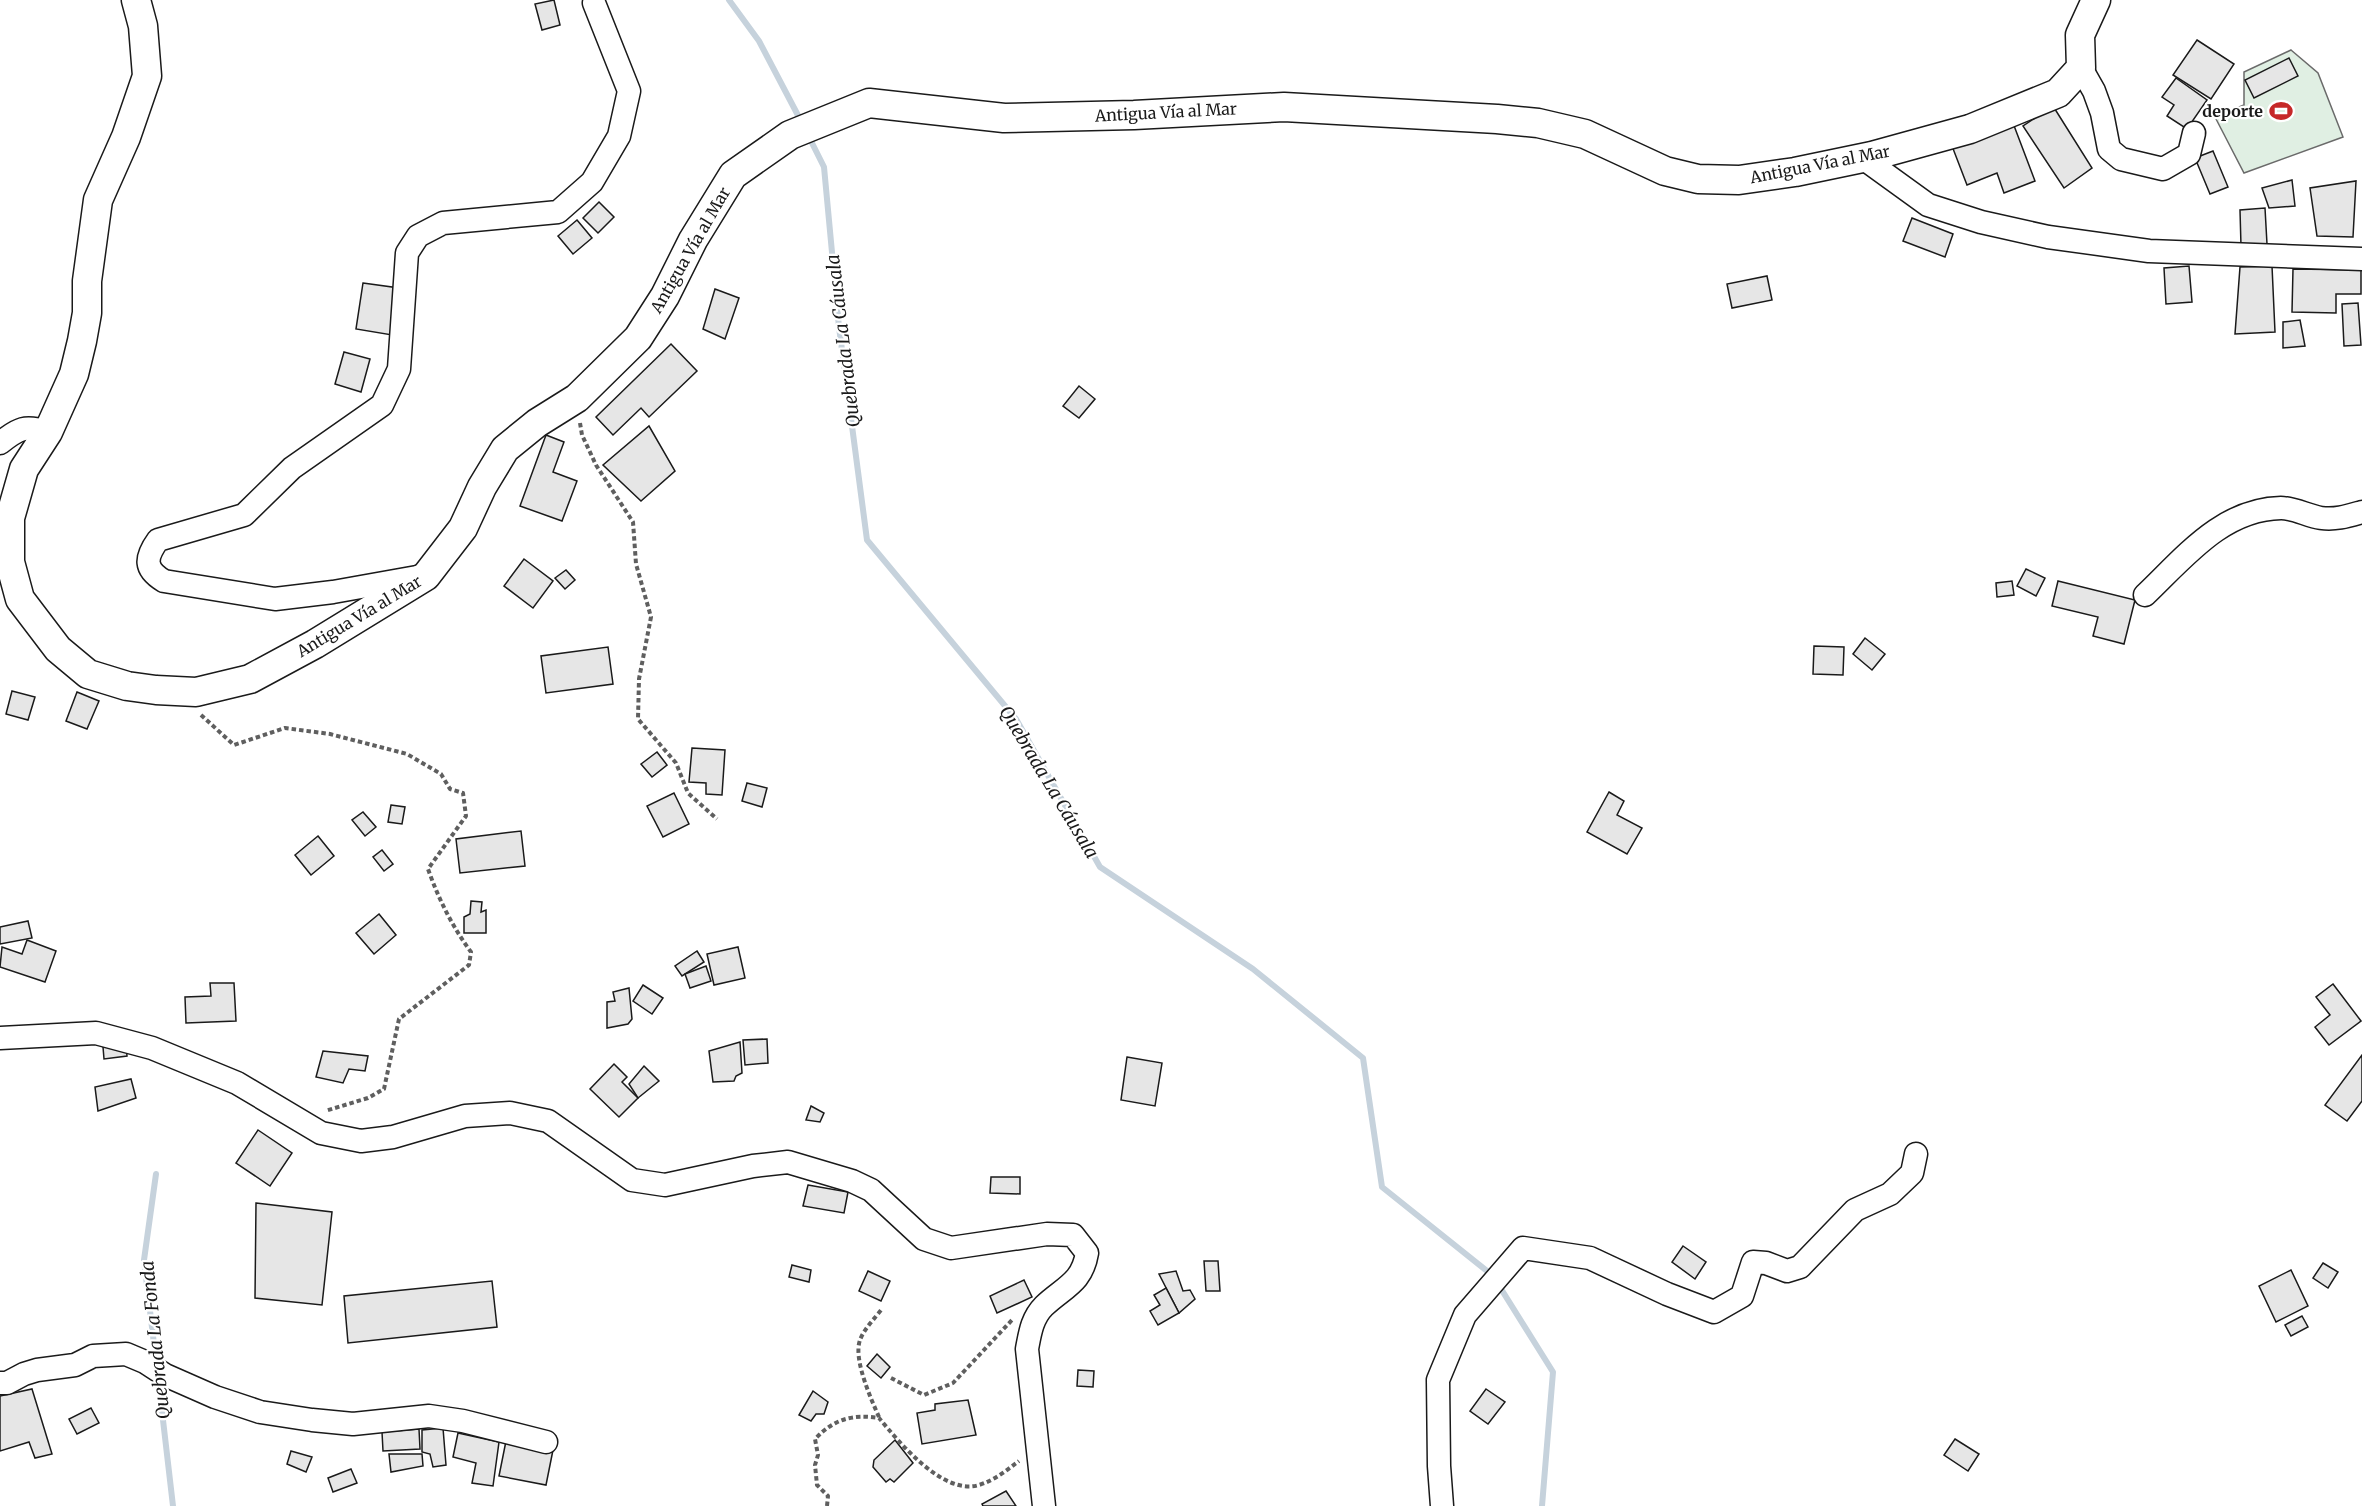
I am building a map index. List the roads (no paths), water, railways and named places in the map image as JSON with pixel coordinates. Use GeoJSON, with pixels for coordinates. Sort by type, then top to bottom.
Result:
{"type":"FeatureCollection","features":[{"type":"Feature","properties":{"kind":"main road","name":"Antigua Vía al Mar"},"geometry":{"type":"LineString","coordinates":[[136,0],[143,26],[147,76],[126,137],[98,200],[87,280],[87,313],[74,374],[48,432],[24,469],[10,518],[10,562],[20,599],[58,649],[88,674],[126,686],[196,692],[250,679],[315,644],[426,576],[463,528],[482,487],[505,449],[537,423],[577,398],[638,338],[665,296],[693,240],[733,175],[805,129],[869,103],[1004,117],[1134,115],[1284,107],[1538,123],[1585,134],[1665,171],[1698,179],[1739,180],[1795,172],[1863,158],[1970,129],[2058,93],[2081,68]]}},
{"type":"Feature","properties":{"kind":"main road"},"geometry":{"type":"LineString","coordinates":[[2081,68],[2080,35],[2096,0]]}},
{"type":"Feature","properties":{"kind":"street"},"geometry":{"type":"LineString","coordinates":[[426,576],[333,592],[275,599],[164,580],[153,574],[148,565],[150,551],[158,540],[244,515],[292,468],[382,405],[399,369],[406,253],[418,236],[442,223],[558,212],[592,182],[619,136],[628,91],[594,3]]}},
{"type":"Feature","properties":{"kind":"street"},"geometry":{"type":"LineString","coordinates":[[2081,68],[2094,91],[2102,113],[2109,149],[2121,159],[2163,169],[2189,154],[2194,133]]}},
{"type":"Feature","properties":{"kind":"street"},"geometry":{"type":"LineString","coordinates":[[1863,158],[1928,205],[1981,222],[2048,237],[2149,251],[2362,259]]}},
{"type":"Feature","properties":{"kind":"street"},"geometry":{"type":"LineString","coordinates":[[0,443],[13,433],[30,427],[48,432]]}},
{"type":"Feature","properties":{"kind":"street"},"geometry":{"type":"LineString","coordinates":[[2145,596],[2211,532],[2251,511],[2283,508],[2321,518],[2340,518],[2362,512]]}},
{"type":"Feature","properties":{"kind":"street"},"geometry":{"type":"LineString","coordinates":[[0,1038],[96,1033],[152,1048],[237,1083],[321,1133],[361,1141],[393,1137],[465,1116],[510,1113],[548,1121],[632,1180],[665,1185],[753,1166],[788,1162],[852,1181],[871,1190],[924,1239],[951,1248],[1047,1234],[1073,1235],[1087,1253],[1084,1269],[1063,1291],[1043,1307],[1032,1325],[1027,1349],[1044,1506]]}},
{"type":"Feature","properties":{"kind":"street"},"geometry":{"type":"LineString","coordinates":[[1442,1506],[1438,1380],[1466,1315],[1523,1248],[1590,1258],[1667,1294],[1714,1312],[1742,1296],[1753,1262],[1766,1263],[1787,1271],[1800,1268],[1855,1210],[1890,1194],[1912,1173],[1916,1154]]}},
{"type":"Feature","properties":{"kind":"street"},"geometry":{"type":"LineString","coordinates":[[0,1383],[7,1383],[37,1370],[75,1365],[93,1356],[126,1354],[215,1398],[260,1412],[353,1424],[429,1416],[463,1421],[546,1442]]}},
{"type":"Feature","properties":{"kind":"waterway","name":"Quebrada La Cáusala"},"geometry":{"type":"LineString","coordinates":[[729,0],[759,41],[802,123]]}},
{"type":"Feature","properties":{"kind":"waterway","name":"Quebrada La Cáusala"},"geometry":{"type":"LineString","coordinates":[[808,135],[824,167],[839,327],[867,540],[1016,719],[1100,867],[1253,969],[1363,1058],[1382,1187],[1492,1275]]}},
{"type":"Feature","properties":{"kind":"waterway","name":"Quebrada La Fonda"},"geometry":{"type":"LineString","coordinates":[[156,1174],[144,1260],[156,1361]]}},
{"type":"Feature","properties":{"kind":"waterway","name":"Quebrada La Cáusala"},"geometry":{"type":"LineString","coordinates":[[1498,1284],[1553,1372],[1542,1506]]}},
{"type":"Feature","properties":{"kind":"waterway","name":"Quebrada La Fonda"},"geometry":{"type":"LineString","coordinates":[[158,1377],[173,1506]]}},
{"type":"Feature","properties":{"kind":"place","name":"deporte"},"geometry":{"type":"Point","coordinates":[2281,111]}}]}
